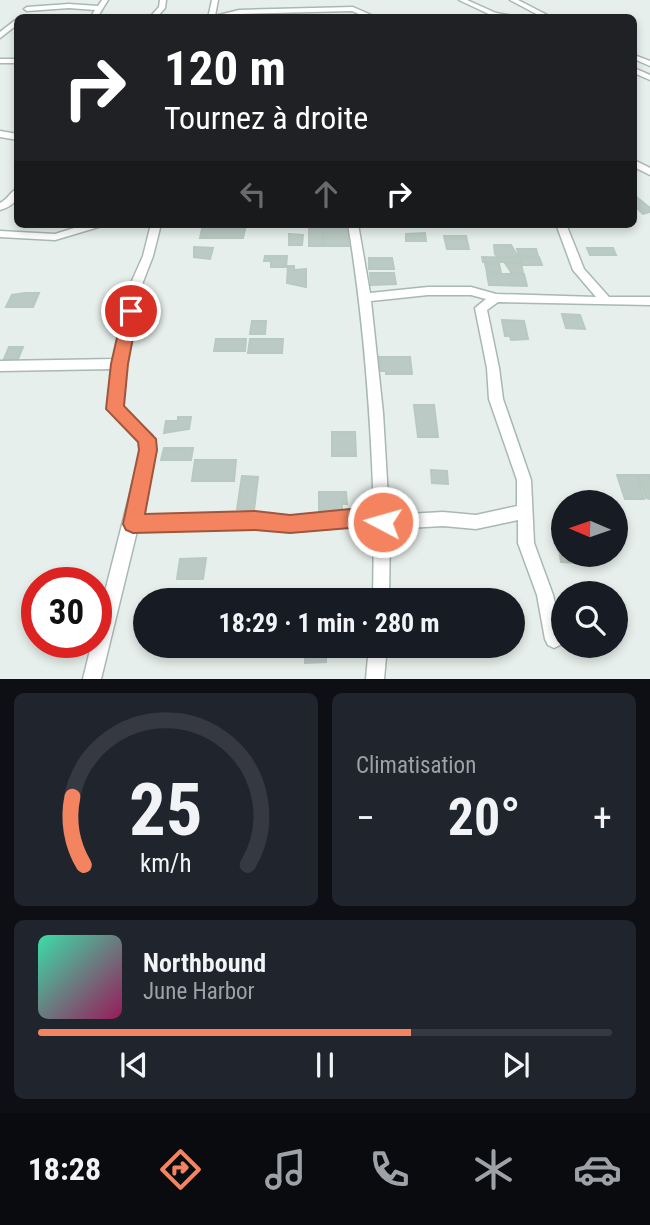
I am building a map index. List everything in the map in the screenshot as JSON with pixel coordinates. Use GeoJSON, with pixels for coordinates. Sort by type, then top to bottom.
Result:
{"type":"FeatureCollection","features":[{"type":"Feature","properties":{"kind":"street"},"geometry":{"type":"LineString","coordinates":[[22,14],[31,0]]}},
{"type":"Feature","properties":{"kind":"street"},"geometry":{"type":"LineString","coordinates":[[95,14],[105,0]]}},
{"type":"Feature","properties":{"kind":"street"},"geometry":{"type":"LineString","coordinates":[[362,0],[361,7],[369,14]]}},
{"type":"Feature","properties":{"kind":"street"},"geometry":{"type":"LineString","coordinates":[[462,0],[493,14]]}},
{"type":"Feature","properties":{"kind":"street"},"geometry":{"type":"LineString","coordinates":[[513,0],[542,14]]}},
{"type":"Feature","properties":{"kind":"street"},"geometry":{"type":"LineString","coordinates":[[26,9],[69,6],[98,8]]}},
{"type":"Feature","properties":{"kind":"street"},"geometry":{"type":"LineString","coordinates":[[523,14],[530,8]]}},
{"type":"Feature","properties":{"kind":"street"},"geometry":{"type":"LineString","coordinates":[[231,14],[353,9],[366,14]]}},
{"type":"Feature","properties":{"kind":"street"},"geometry":{"type":"LineString","coordinates":[[0,36],[14,23]]}},
{"type":"Feature","properties":{"kind":"street"},"geometry":{"type":"LineString","coordinates":[[0,207],[14,196]]}},
{"type":"Feature","properties":{"kind":"street"},"geometry":{"type":"LineString","coordinates":[[0,234],[55,237],[85,228]]}},
{"type":"Feature","properties":{"kind":"street"},"geometry":{"type":"LineString","coordinates":[[92,679],[133,524],[148,450],[147,439],[115,409],[133,292],[148,256],[155,228]]}},
{"type":"Feature","properties":{"kind":"street"},"geometry":{"type":"LineString","coordinates":[[354,228],[367,297],[383,522],[381,588]]}},
{"type":"Feature","properties":{"kind":"street"},"geometry":{"type":"LineString","coordinates":[[563,228],[579,271],[605,299]]}},
{"type":"Feature","properties":{"kind":"street"},"geometry":{"type":"LineString","coordinates":[[367,297],[428,291],[471,291],[496,298],[525,300],[650,301]]}},
{"type":"Feature","properties":{"kind":"street"},"geometry":{"type":"LineString","coordinates":[[496,298],[481,308],[493,368],[496,400],[524,481],[526,543],[545,596],[551,625]]}},
{"type":"Feature","properties":{"kind":"street"},"geometry":{"type":"LineString","coordinates":[[0,366],[120,364]]}},
{"type":"Feature","properties":{"kind":"street"},"geometry":{"type":"LineString","coordinates":[[133,524],[255,520],[290,524],[350,519],[383,522],[443,519],[476,522],[524,512]]}},
{"type":"Feature","properties":{"kind":"street"},"geometry":{"type":"LineString","coordinates":[[375,679],[377,658]]}},
{"type":"Feature","properties":{"kind":"building"},"geometry":{"type":"Polygon","coordinates":[[[637,197],[650,208],[650,212],[643,214],[637,208],[637,197]]]}},
{"type":"Feature","properties":{"kind":"building"},"geometry":{"type":"Polygon","coordinates":[[[309,228],[322,228],[322,246],[309,246],[309,228]]]}},
{"type":"Feature","properties":{"kind":"building"},"geometry":{"type":"Polygon","coordinates":[[[323,228],[348,228],[348,237],[323,237],[323,228]]]}},
{"type":"Feature","properties":{"kind":"building"},"geometry":{"type":"Polygon","coordinates":[[[202,229],[245,229],[243,238],[200,238],[202,229]]]}},
{"type":"Feature","properties":{"kind":"building"},"geometry":{"type":"Polygon","coordinates":[[[425,233],[426,241],[406,241],[406,234],[425,233]]]}},
{"type":"Feature","properties":{"kind":"building"},"geometry":{"type":"Polygon","coordinates":[[[289,234],[303,235],[302,245],[289,245],[289,234]]]}},
{"type":"Feature","properties":{"kind":"building"},"geometry":{"type":"Polygon","coordinates":[[[444,236],[466,236],[469,249],[447,249],[444,236]]]}},
{"type":"Feature","properties":{"kind":"building"},"geometry":{"type":"Polygon","coordinates":[[[324,238],[348,238],[349,246],[324,246],[324,238]]]}},
{"type":"Feature","properties":{"kind":"building"},"geometry":{"type":"Polygon","coordinates":[[[494,245],[511,245],[518,257],[498,257],[494,245]]]}},
{"type":"Feature","properties":{"kind":"building"},"geometry":{"type":"Polygon","coordinates":[[[194,247],[213,248],[210,259],[194,257],[194,247]]]}},
{"type":"Feature","properties":{"kind":"building"},"geometry":{"type":"Polygon","coordinates":[[[587,248],[613,248],[616,255],[590,255],[587,248]]]}},
{"type":"Feature","properties":{"kind":"building"},"geometry":{"type":"Polygon","coordinates":[[[517,249],[536,249],[538,256],[519,256],[517,249]]]}},
{"type":"Feature","properties":{"kind":"building"},"geometry":{"type":"Polygon","coordinates":[[[265,256],[287,256],[286,267],[271,267],[271,261],[264,261],[265,256]]]}},
{"type":"Feature","properties":{"kind":"building"},"geometry":{"type":"Polygon","coordinates":[[[482,257],[518,258],[519,262],[483,262],[482,257]]]}},
{"type":"Feature","properties":{"kind":"building"},"geometry":{"type":"Polygon","coordinates":[[[539,257],[542,265],[522,265],[520,258],[539,257]]]}},
{"type":"Feature","properties":{"kind":"building"},"geometry":{"type":"Polygon","coordinates":[[[369,258],[392,258],[394,269],[369,269],[369,258]]]}},
{"type":"Feature","properties":{"kind":"building"},"geometry":{"type":"Polygon","coordinates":[[[485,263],[499,264],[501,273],[487,272],[485,263]]]}},
{"type":"Feature","properties":{"kind":"building"},"geometry":{"type":"Polygon","coordinates":[[[505,263],[521,263],[523,273],[511,272],[505,263]]]}},
{"type":"Feature","properties":{"kind":"building"},"geometry":{"type":"Polygon","coordinates":[[[288,266],[294,266],[294,270],[306,269],[306,287],[287,283],[288,266]]]}},
{"type":"Feature","properties":{"kind":"building"},"geometry":{"type":"Polygon","coordinates":[[[370,273],[394,273],[396,284],[371,285],[370,273]]]}},
{"type":"Feature","properties":{"kind":"building"},"geometry":{"type":"Polygon","coordinates":[[[487,274],[524,274],[527,286],[489,285],[487,274]]]}},
{"type":"Feature","properties":{"kind":"building"},"geometry":{"type":"Polygon","coordinates":[[[39,293],[33,307],[6,307],[12,295],[39,293]]]}},
{"type":"Feature","properties":{"kind":"building"},"geometry":{"type":"Polygon","coordinates":[[[562,314],[580,315],[585,329],[566,328],[562,314]]]}},
{"type":"Feature","properties":{"kind":"building"},"geometry":{"type":"Polygon","coordinates":[[[502,320],[524,321],[528,339],[511,340],[510,336],[505,336],[502,320]]]}},
{"type":"Feature","properties":{"kind":"building"},"geometry":{"type":"Polygon","coordinates":[[[252,321],[266,321],[265,334],[250,334],[252,321]]]}},
{"type":"Feature","properties":{"kind":"building"},"geometry":{"type":"Polygon","coordinates":[[[216,339],[246,339],[245,351],[214,351],[216,339]]]}},
{"type":"Feature","properties":{"kind":"building"},"geometry":{"type":"Polygon","coordinates":[[[250,339],[283,339],[282,353],[248,353],[250,339]]]}},
{"type":"Feature","properties":{"kind":"building"},"geometry":{"type":"Polygon","coordinates":[[[9,347],[23,347],[18,359],[4,359],[9,347]]]}},
{"type":"Feature","properties":{"kind":"building"},"geometry":{"type":"Polygon","coordinates":[[[379,357],[410,357],[412,374],[386,374],[386,371],[380,371],[379,357]]]}},
{"type":"Feature","properties":{"kind":"building"},"geometry":{"type":"Polygon","coordinates":[[[414,405],[434,405],[438,437],[418,437],[414,405]]]}},
{"type":"Feature","properties":{"kind":"building"},"geometry":{"type":"Polygon","coordinates":[[[178,417],[191,417],[189,429],[164,433],[166,421],[178,421],[178,417]]]}},
{"type":"Feature","properties":{"kind":"building"},"geometry":{"type":"Polygon","coordinates":[[[332,432],[355,432],[356,456],[332,456],[332,432]]]}},
{"type":"Feature","properties":{"kind":"building"},"geometry":{"type":"Polygon","coordinates":[[[164,448],[193,448],[191,460],[161,460],[164,448]]]}},
{"type":"Feature","properties":{"kind":"building"},"geometry":{"type":"Polygon","coordinates":[[[195,460],[236,460],[234,481],[192,481],[195,460]]]}},
{"type":"Feature","properties":{"kind":"building"},"geometry":{"type":"Polygon","coordinates":[[[431,470],[447,471],[448,484],[432,483],[431,470]]]}},
{"type":"Feature","properties":{"kind":"building"},"geometry":{"type":"Polygon","coordinates":[[[617,475],[636,475],[644,499],[628,499],[628,490],[622,490],[617,475]]]}},
{"type":"Feature","properties":{"kind":"building"},"geometry":{"type":"Polygon","coordinates":[[[638,475],[650,475],[650,499],[646,498],[638,475]]]}},
{"type":"Feature","properties":{"kind":"building"},"geometry":{"type":"Polygon","coordinates":[[[242,476],[258,477],[254,510],[237,509],[242,476]]]}},
{"type":"Feature","properties":{"kind":"building"},"geometry":{"type":"Polygon","coordinates":[[[319,492],[346,492],[347,504],[342,504],[342,510],[319,510],[319,492]]]}},
{"type":"Feature","properties":{"kind":"building"},"geometry":{"type":"Polygon","coordinates":[[[206,558],[203,579],[177,579],[180,559],[206,558]]]}},
{"type":"Feature","properties":{"kind":"building"},"geometry":{"type":"Polygon","coordinates":[[[305,658],[326,658],[326,662],[305,663],[305,658]]]}},
{"type":"Feature","properties":{"kind":"route"},"geometry":{"type":"LineString","coordinates":[[131,311],[120,364],[115,409],[147,439],[148,450],[133,524],[255,520],[290,524],[350,519],[383,522]]}}]}
